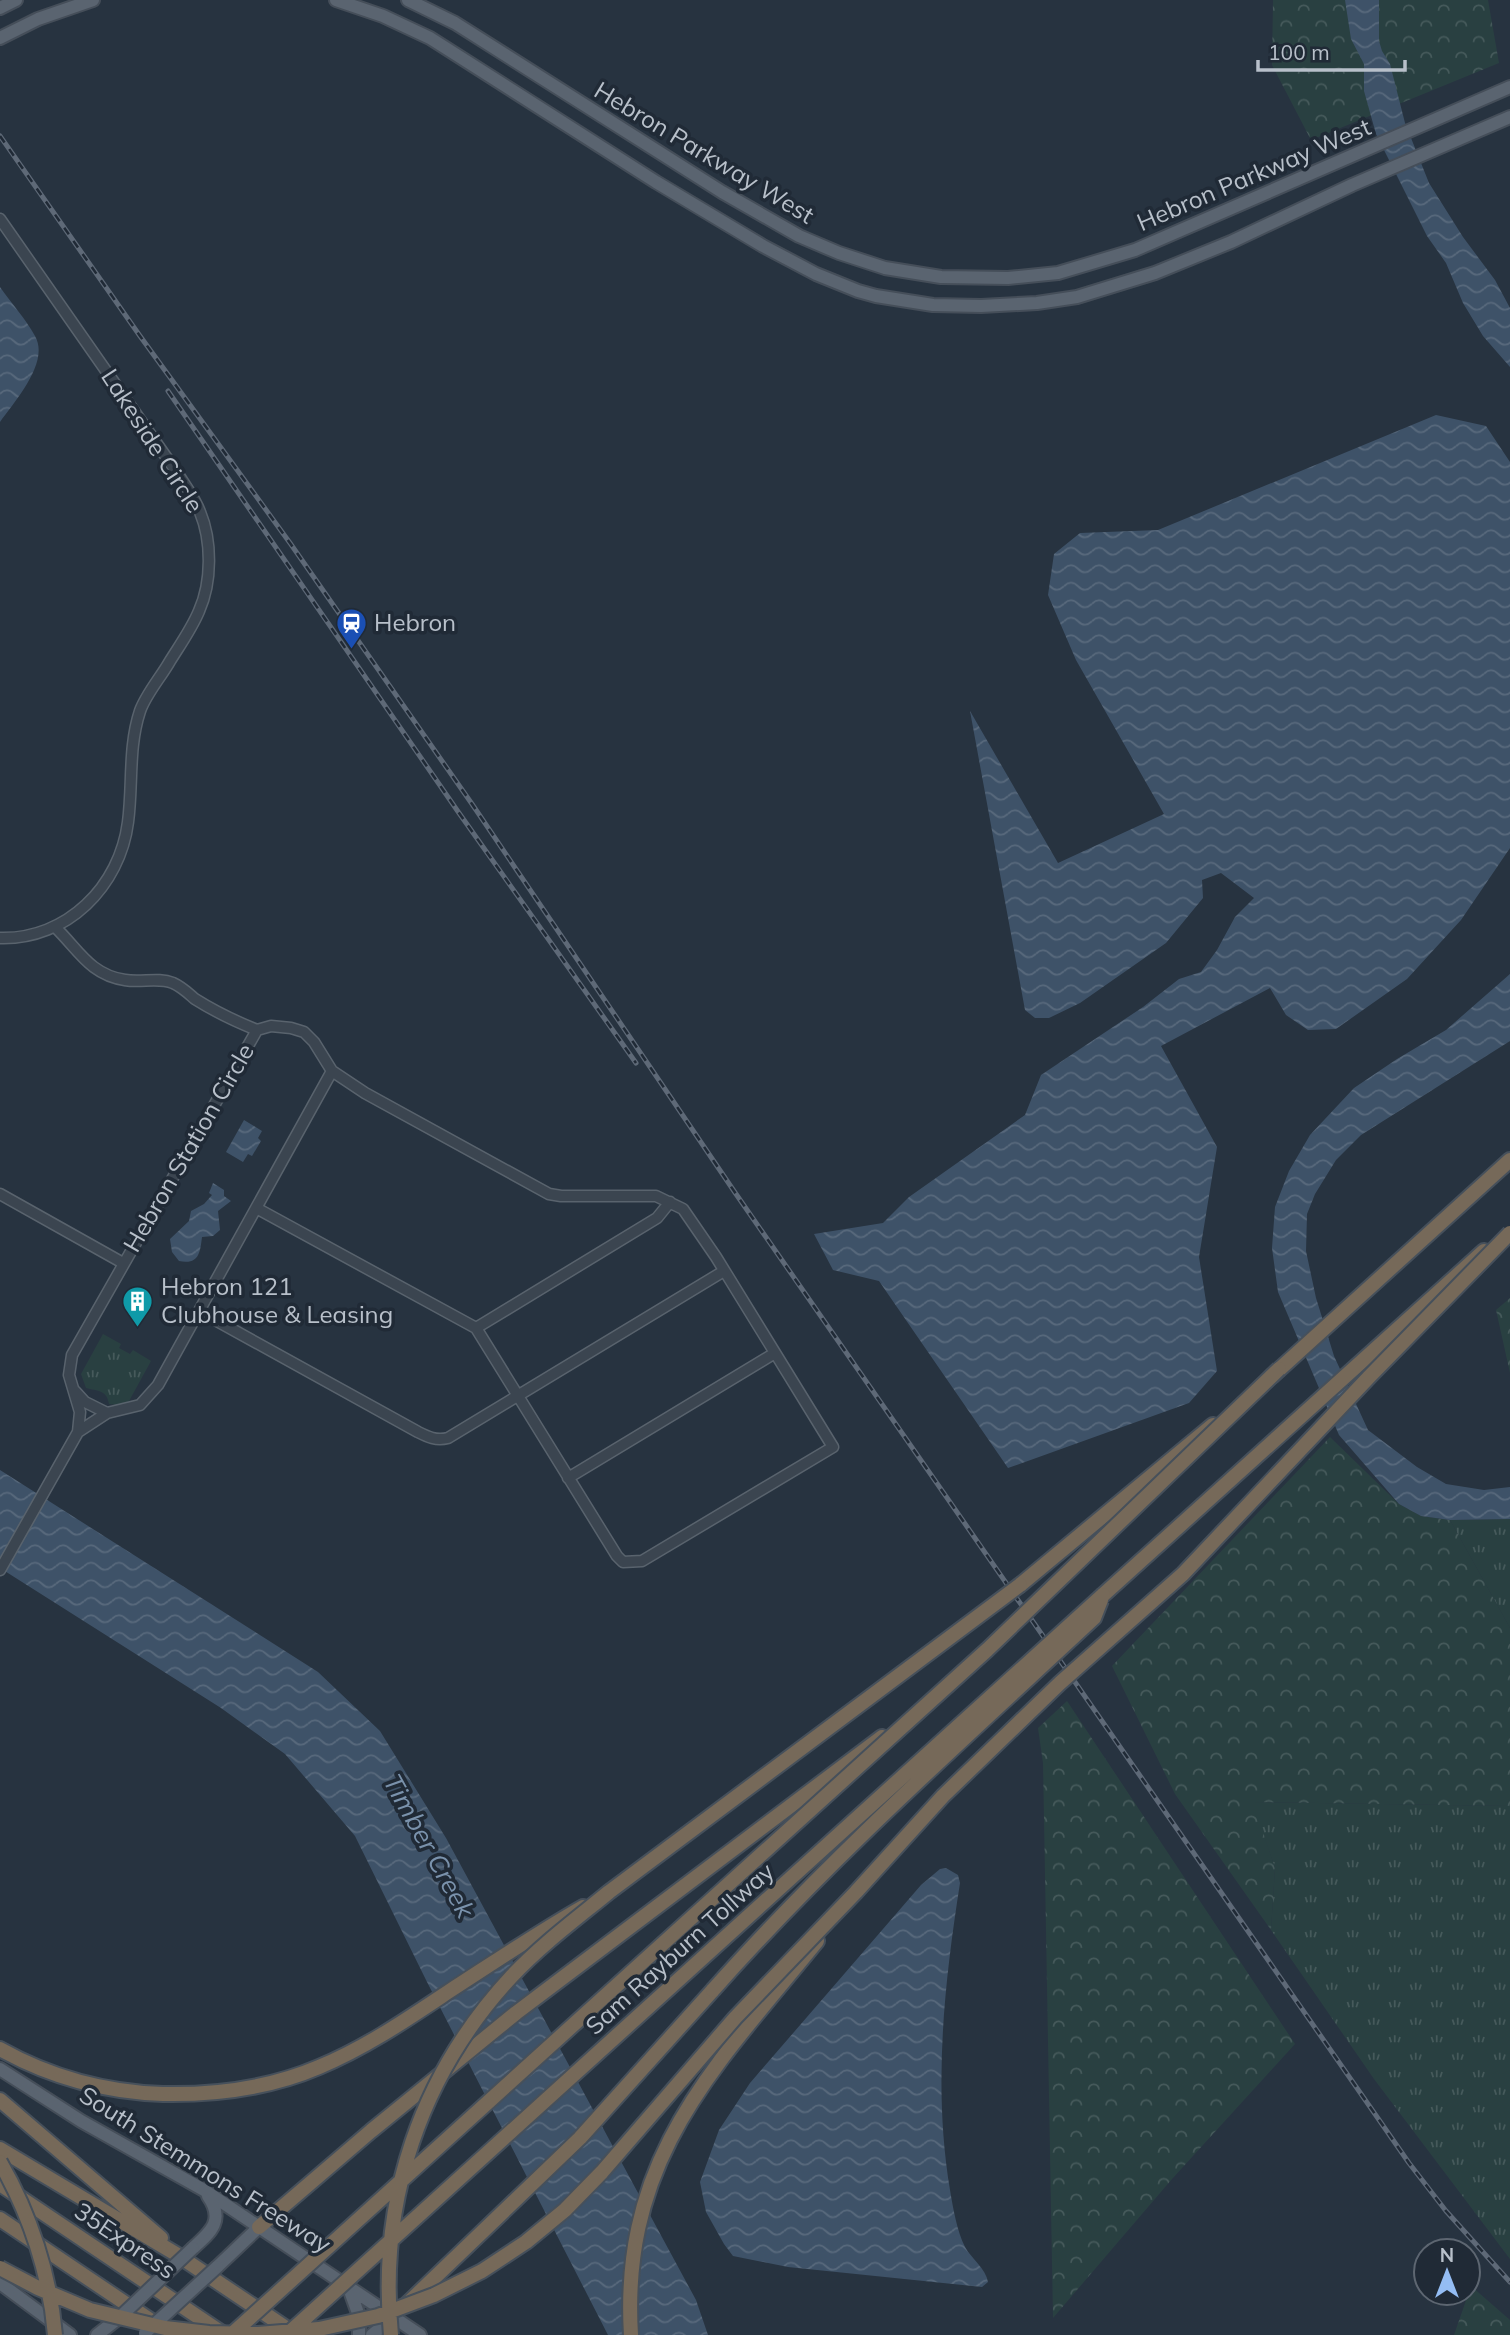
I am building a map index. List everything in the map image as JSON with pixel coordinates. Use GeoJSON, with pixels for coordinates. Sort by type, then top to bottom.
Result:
{"type":"FeatureCollection","features":[{"type":"Feature","properties":{"kind":"highway"},"geometry":{"type":"LineString","coordinates":[[259,2227],[371,2131],[516,2013],[936,1696],[1279,1369],[1510,1160]]}},
{"type":"Feature","properties":{"kind":"highway"},"geometry":{"type":"LineString","coordinates":[[0,2268],[90,2310],[165,2328],[209,2333],[258,2334],[319,2329],[378,2316],[434,2295],[482,2271],[526,2242],[565,2210],[602,2172],[735,2018],[856,1892],[943,1796],[1060,1683],[1183,1574],[1510,1230]]}},
{"type":"Feature","properties":{"kind":"highway","name":"Sam Rayburn Tollway"},"geometry":{"type":"LineString","coordinates":[[286,2335],[1510,1230]]}},
{"type":"Feature","properties":{"kind":"highway"},"geometry":{"type":"LineString","coordinates":[[391,2335],[387,2300],[388,2265],[394,2205],[406,2160],[422,2114],[459,2044],[512,1976],[544,1945],[609,1892],[1020,1585],[1279,1369]]}},
{"type":"Feature","properties":{"kind":"highway"},"geometry":{"type":"LineString","coordinates":[[393,2316],[580,2138],[784,1912],[874,1823],[1094,1618],[1103,1595]]}},
{"type":"Feature","properties":{"kind":"highway","name":"Sam Rayburn Tollway"},"geometry":{"type":"LineString","coordinates":[[230,2335],[936,1696]]}},
{"type":"Feature","properties":{"kind":"highway"},"geometry":{"type":"LineString","coordinates":[[0,2049],[43,2070],[114,2090],[203,2094],[271,2083],[318,2068],[386,2033],[536,1934],[609,1892]]}},
{"type":"Feature","properties":{"kind":"highway"},"geometry":{"type":"LineString","coordinates":[[631,2335],[629,2306],[635,2238],[655,2169],[672,2135],[690,2103],[716,2067],[856,1892]]}},
{"type":"Feature","properties":{"kind":"highway"},"geometry":{"type":"LineString","coordinates":[[0,2100],[120,2201],[176,2254]]}},
{"type":"Feature","properties":{"kind":"highway"},"geometry":{"type":"LineString","coordinates":[[0,2149],[176,2254],[296,2335]]}},
{"type":"Feature","properties":{"kind":"highway"},"geometry":{"type":"LineString","coordinates":[[0,2162],[26,2214],[41,2259],[53,2313],[67,2335]]}},
{"type":"Feature","properties":{"kind":"highway","name":"35Express"},"geometry":{"type":"LineString","coordinates":[[0,2184],[225,2335]]}},
{"type":"Feature","properties":{"kind":"highway"},"geometry":{"type":"LineString","coordinates":[[0,2219],[173,2335]]}},
{"type":"Feature","properties":{"kind":"main road"},"geometry":{"type":"LineString","coordinates":[[0,8],[16,0]]}},
{"type":"Feature","properties":{"kind":"main road"},"geometry":{"type":"LineString","coordinates":[[0,38],[38,19],[93,0]]}},
{"type":"Feature","properties":{"kind":"main road","name":"Hebron Parkway West"},"geometry":{"type":"LineString","coordinates":[[336,0],[383,16],[430,38],[727,226],[836,283],[876,296],[933,305],[1037,303],[1077,297],[1155,273],[1231,242],[1353,185],[1510,117]]}},
{"type":"Feature","properties":{"kind":"main road","name":"Hebron Parkway West"},"geometry":{"type":"LineString","coordinates":[[408,0],[455,23],[722,192],[811,242],[886,268],[941,277],[1008,278],[1058,273],[1135,250],[1510,87]]}},
{"type":"Feature","properties":{"kind":"main road","name":"South Stemmons Freeway"},"geometry":{"type":"LineString","coordinates":[[0,2069],[81,2120],[204,2190],[420,2335]]}},
{"type":"Feature","properties":{"kind":"main road"},"geometry":{"type":"LineString","coordinates":[[97,2335],[210,2233],[216,2214],[214,2205],[204,2190]]}},
{"type":"Feature","properties":{"kind":"main road"},"geometry":{"type":"LineString","coordinates":[[144,2334],[259,2227]]}},
{"type":"Feature","properties":{"kind":"main road"},"geometry":{"type":"LineString","coordinates":[[0,2283],[67,2335]]}},
{"type":"Feature","properties":{"kind":"main road"},"geometry":{"type":"LineString","coordinates":[[349,2288],[359,2316],[359,2335]]}},
{"type":"Feature","properties":{"kind":"main road"},"geometry":{"type":"LineString","coordinates":[[372,2335],[393,2316]]}},
{"type":"Feature","properties":{"kind":"street","name":"Lakeside Circle"},"geometry":{"type":"LineString","coordinates":[[0,219],[176,471],[200,511],[208,549],[208,577],[200,610],[141,709],[133,738],[128,822],[122,846],[101,891],[70,921],[41,933],[0,939]]}},
{"type":"Feature","properties":{"kind":"street"},"geometry":{"type":"LineString","coordinates":[[55,927],[82,959],[104,974],[128,981],[169,981],[195,998],[257,1030]]}},
{"type":"Feature","properties":{"kind":"street","name":"Hebron Station Circle"},"geometry":{"type":"LineString","coordinates":[[79,1432],[80,1412],[69,1375],[72,1355],[257,1030],[271,1026],[303,1032],[314,1042],[332,1071]]}},
{"type":"Feature","properties":{"kind":"street"},"geometry":{"type":"LineString","coordinates":[[0,1570],[79,1432],[107,1413],[141,1405],[158,1385],[256,1208],[332,1071],[365,1093],[549,1194],[656,1196],[683,1209],[834,1447],[642,1561],[623,1562],[476,1328],[256,1208]]}},
{"type":"Feature","properties":{"kind":"street"},"geometry":{"type":"LineString","coordinates":[[0,1194],[123,1264]]}},
{"type":"Feature","properties":{"kind":"street"},"geometry":{"type":"LineString","coordinates":[[476,1328],[657,1218],[670,1202]]}},
{"type":"Feature","properties":{"kind":"street"},"geometry":{"type":"LineString","coordinates":[[199,1311],[418,1432],[432,1439],[448,1438],[724,1271]]}},
{"type":"Feature","properties":{"kind":"street"},"geometry":{"type":"LineString","coordinates":[[568,1478],[775,1353]]}},
{"type":"Feature","properties":{"kind":"street"},"geometry":{"type":"LineString","coordinates":[[75,1391],[85,1402],[107,1413]]}},
{"type":"Feature","properties":{"kind":"green space"},"geometry":{"type":"Polygon","coordinates":[[[1273,0],[1488,0],[1499,63],[1311,140],[1272,65],[1273,0]]]}},
{"type":"Feature","properties":{"kind":"green space"},"geometry":{"type":"Polygon","coordinates":[[[1510,1298],[1510,1373],[1496,1310],[1510,1298]]]}},
{"type":"Feature","properties":{"kind":"green space"},"geometry":{"type":"Polygon","coordinates":[[[103,1334],[121,1344],[119,1348],[130,1354],[133,1350],[151,1361],[129,1401],[117,1405],[109,1404],[101,1392],[86,1388],[81,1374],[103,1334]]]}},
{"type":"Feature","properties":{"kind":"green space"},"geometry":{"type":"Polygon","coordinates":[[[1330,1437],[1399,1504],[1421,1516],[1450,1520],[1510,1628],[1510,1806],[1253,1802],[1275,1868],[1271,1930],[1175,1794],[1112,1666],[1330,1437]]]}},
{"type":"Feature","properties":{"kind":"green space"},"geometry":{"type":"Polygon","coordinates":[[[1510,1519],[1510,1628],[1450,1520],[1510,1519]]]}},
{"type":"Feature","properties":{"kind":"green space"},"geometry":{"type":"Polygon","coordinates":[[[1067,1701],[1295,2044],[1172,2179],[1053,2318],[1043,1763],[1038,1728],[1067,1701]]]}},
{"type":"Feature","properties":{"kind":"green space"},"geometry":{"type":"Polygon","coordinates":[[[1252,1802],[1510,1806],[1510,2259],[1374,2079],[1271,1930],[1275,1868],[1252,1802]]]}},
{"type":"Feature","properties":{"kind":"green space"},"geometry":{"type":"Polygon","coordinates":[[[1482,2296],[1510,2320],[1510,2335],[1454,2335],[1464,2307],[1482,2307],[1482,2296]]]}},
{"type":"Feature","properties":{"kind":"water"},"geometry":{"type":"Polygon","coordinates":[[[1345,0],[1379,0],[1379,41],[1390,64],[1405,123],[1429,183],[1463,237],[1495,280],[1510,308],[1510,367],[1483,336],[1463,303],[1446,263],[1427,236],[1376,134],[1364,91],[1364,64],[1351,39],[1345,0]]]}},
{"type":"Feature","properties":{"kind":"water"},"geometry":{"type":"Polygon","coordinates":[[[0,287],[35,336],[38,357],[29,381],[0,422],[0,287]]]}},
{"type":"Feature","properties":{"kind":"water"},"geometry":{"type":"Polygon","coordinates":[[[1436,415],[1486,426],[1510,462],[1510,848],[1461,920],[1407,979],[1336,1029],[1308,1030],[1286,1015],[1270,988],[1161,1046],[1217,1147],[1199,1257],[1217,1371],[1189,1403],[1008,1468],[879,1281],[833,1270],[814,1234],[883,1223],[909,1197],[1025,1115],[1041,1075],[1143,1007],[1179,979],[1201,972],[1235,917],[1254,898],[1221,873],[1202,880],[1203,898],[1166,943],[1080,1003],[1049,1018],[1035,1018],[1025,1010],[970,711],[1058,863],[1164,814],[1076,660],[1048,595],[1054,554],[1080,533],[1158,530],[1436,415]]]}},
{"type":"Feature","properties":{"kind":"water"},"geometry":{"type":"Polygon","coordinates":[[[1510,974],[1510,1041],[1361,1135],[1336,1160],[1315,1194],[1307,1214],[1306,1251],[1316,1298],[1334,1356],[1368,1430],[1417,1467],[1446,1484],[1484,1490],[1510,1487],[1510,1519],[1450,1520],[1421,1516],[1399,1504],[1339,1435],[1278,1292],[1272,1248],[1275,1207],[1289,1171],[1310,1135],[1354,1088],[1446,1030],[1510,974]]]}},
{"type":"Feature","properties":{"kind":"water"},"geometry":{"type":"Polygon","coordinates":[[[244,1120],[262,1131],[258,1138],[261,1141],[252,1156],[248,1154],[243,1162],[226,1152],[244,1120]]]}},
{"type":"Feature","properties":{"kind":"water"},"geometry":{"type":"Polygon","coordinates":[[[213,1183],[224,1190],[224,1196],[231,1201],[218,1211],[220,1230],[213,1236],[202,1237],[195,1259],[179,1261],[172,1252],[170,1239],[189,1221],[191,1211],[204,1204],[212,1195],[209,1193],[213,1183]]]}},
{"type":"Feature","properties":{"kind":"water","name":"Timber Creek"},"geometry":{"type":"Polygon","coordinates":[[[0,1470],[318,1672],[380,1731],[446,1838],[696,2300],[708,2335],[608,2335],[355,1836],[285,1754],[221,1708],[0,1568],[0,1470]]]}},
{"type":"Feature","properties":{"kind":"water"},"geometry":{"type":"Polygon","coordinates":[[[946,1868],[958,1875],[960,1883],[945,1998],[941,2075],[945,2152],[952,2204],[960,2234],[965,2247],[988,2282],[982,2287],[788,2267],[733,2256],[706,2212],[700,2182],[719,2130],[750,2083],[921,1885],[940,1869],[946,1868]]]}},
{"type":"Feature","properties":{"kind":"railway"},"geometry":{"type":"LineString","coordinates":[[0,136],[472,804],[736,1194],[1409,2163],[1446,2211],[1510,2282]]}},
{"type":"Feature","properties":{"kind":"railway"},"geometry":{"type":"LineString","coordinates":[[168,391],[459,813],[636,1063]]}},
{"type":"Feature","properties":{"kind":"place","name":"Hebron"},"geometry":{"type":"Point","coordinates":[351,650]}},
{"type":"Feature","properties":{"kind":"place","name":"Hebron 121 Clubhouse & Leasing"},"geometry":{"type":"Point","coordinates":[138,1328]}}]}
